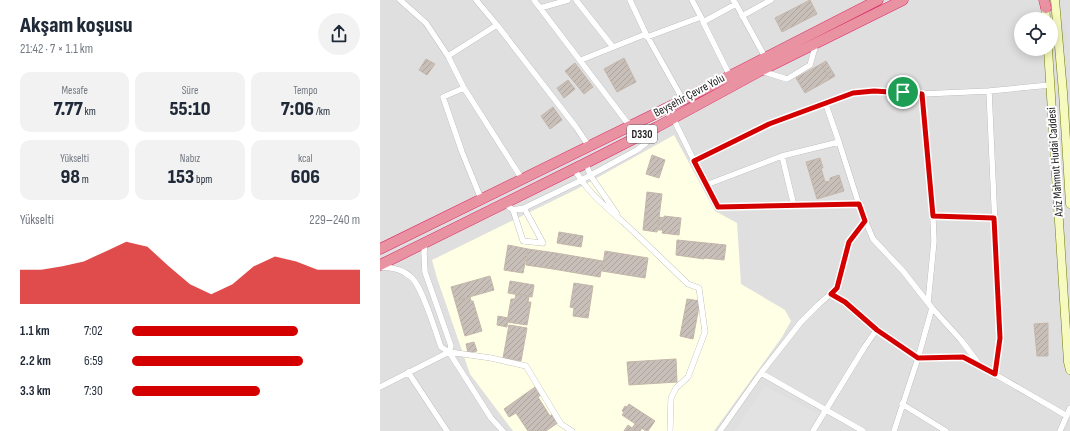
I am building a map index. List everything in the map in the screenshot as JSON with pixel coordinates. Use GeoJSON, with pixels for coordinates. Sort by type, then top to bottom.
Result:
{"type":"FeatureCollection","features":[{"type":"Feature","properties":{"kind":"highway","name":"Beyşehir Çevre Yolu"},"geometry":{"type":"LineString","coordinates":[[380,249],[683,100],[878,0]]}},
{"type":"Feature","properties":{"kind":"highway","name":"Beyşehir Çevre Yolu"},"geometry":{"type":"LineString","coordinates":[[380,266],[657,127],[760,71],[903,0]]}},
{"type":"Feature","properties":{"kind":"street"},"geometry":{"type":"LineString","coordinates":[[400,0],[426,23],[448,56],[464,88],[522,179]]}},
{"type":"Feature","properties":{"kind":"street"},"geometry":{"type":"LineString","coordinates":[[476,0],[576,127],[586,142],[591,145]]}},
{"type":"Feature","properties":{"kind":"street"},"geometry":{"type":"LineString","coordinates":[[534,0],[626,121],[632,125]]}},
{"type":"Feature","properties":{"kind":"street"},"geometry":{"type":"LineString","coordinates":[[540,8],[568,0]]}},
{"type":"Feature","properties":{"kind":"street"},"geometry":{"type":"LineString","coordinates":[[576,0],[613,47]]}},
{"type":"Feature","properties":{"kind":"street"},"geometry":{"type":"LineString","coordinates":[[630,0],[647,35],[683,100]]}},
{"type":"Feature","properties":{"kind":"street"},"geometry":{"type":"LineString","coordinates":[[692,0],[730,76]]}},
{"type":"Feature","properties":{"kind":"street"},"geometry":{"type":"LineString","coordinates":[[742,16],[771,0]]}},
{"type":"Feature","properties":{"kind":"street","name":"Aziz Mahmut Hudai Caddesi"},"geometry":{"type":"LineString","coordinates":[[1055,0],[1066,93],[1070,204]]}},
{"type":"Feature","properties":{"kind":"street"},"geometry":{"type":"LineString","coordinates":[[581,60],[647,35],[702,19],[734,2],[765,57]]}},
{"type":"Feature","properties":{"kind":"street"},"geometry":{"type":"LineString","coordinates":[[448,56],[497,26]]}},
{"type":"Feature","properties":{"kind":"street"},"geometry":{"type":"LineString","coordinates":[[760,71],[787,79],[810,65],[816,44]]}},
{"type":"Feature","properties":{"kind":"street","name":"Aziz Mahmut Hudai Caddesi"},"geometry":{"type":"LineString","coordinates":[[1048,56],[1068,362],[1070,370]]}},
{"type":"Feature","properties":{"kind":"street"},"geometry":{"type":"LineString","coordinates":[[694,161],[769,124],[825,102],[853,93],[874,91],[922,94],[1050,85]]}},
{"type":"Feature","properties":{"kind":"street"},"geometry":{"type":"LineString","coordinates":[[464,88],[443,97],[465,159],[479,194],[483,198]]}},
{"type":"Feature","properties":{"kind":"street"},"geometry":{"type":"LineString","coordinates":[[989,90],[1000,338],[995,374]]}},
{"type":"Feature","properties":{"kind":"street"},"geometry":{"type":"LineString","coordinates":[[894,431],[918,358],[930,305],[934,241],[922,94]]}},
{"type":"Feature","properties":{"kind":"street"},"geometry":{"type":"LineString","coordinates":[[825,102],[872,239],[903,270],[981,366]]}},
{"type":"Feature","properties":{"kind":"street"},"geometry":{"type":"LineString","coordinates":[[673,118],[718,207],[859,204]]}},
{"type":"Feature","properties":{"kind":"street"},"geometry":{"type":"LineString","coordinates":[[513,210],[524,208],[580,181],[637,150],[646,143],[657,127]]}},
{"type":"Feature","properties":{"kind":"street"},"geometry":{"type":"LineString","coordinates":[[706,184],[782,156],[839,142]]}},
{"type":"Feature","properties":{"kind":"street"},"geometry":{"type":"LineString","coordinates":[[782,156],[794,206]]}},
{"type":"Feature","properties":{"kind":"street"},"geometry":{"type":"LineString","coordinates":[[586,163],[590,176],[623,222]]}},
{"type":"Feature","properties":{"kind":"street"},"geometry":{"type":"LineString","coordinates":[[574,168],[580,181],[608,210],[623,222],[688,284],[699,288],[705,332],[688,377],[676,388],[671,398],[670,431]]}},
{"type":"Feature","properties":{"kind":"street"},"geometry":{"type":"LineString","coordinates":[[504,203],[513,210],[523,241],[543,243],[524,208]]}},
{"type":"Feature","properties":{"kind":"street"},"geometry":{"type":"LineString","coordinates":[[933,216],[994,218]]}},
{"type":"Feature","properties":{"kind":"street"},"geometry":{"type":"LineString","coordinates":[[720,431],[761,373],[802,322],[837,288],[849,242],[865,221]]}},
{"type":"Feature","properties":{"kind":"street"},"geometry":{"type":"LineString","coordinates":[[425,243],[425,272],[450,346],[449,352],[491,418],[503,431]]}},
{"type":"Feature","properties":{"kind":"street"},"geometry":{"type":"LineString","coordinates":[[380,266],[392,267],[412,278],[421,292],[441,347],[449,352],[491,358],[526,366],[561,424],[572,431]]}},
{"type":"Feature","properties":{"kind":"street"},"geometry":{"type":"LineString","coordinates":[[831,294],[845,302],[877,330],[918,358],[963,357],[1067,416]]}},
{"type":"Feature","properties":{"kind":"street"},"geometry":{"type":"LineString","coordinates":[[813,431],[864,348],[877,330]]}},
{"type":"Feature","properties":{"kind":"street"},"geometry":{"type":"LineString","coordinates":[[380,387],[449,352]]}},
{"type":"Feature","properties":{"kind":"street"},"geometry":{"type":"LineString","coordinates":[[408,372],[447,431]]}},
{"type":"Feature","properties":{"kind":"street"},"geometry":{"type":"LineString","coordinates":[[761,373],[863,431]]}},
{"type":"Feature","properties":{"kind":"street"},"geometry":{"type":"LineString","coordinates":[[902,404],[946,431]]}},
{"type":"Feature","properties":{"kind":"street"},"geometry":{"type":"LineString","coordinates":[[1060,431],[1070,408]]}},
{"type":"Feature","properties":{"kind":"shaded area"},"geometry":{"type":"Polygon","coordinates":[[[380,0],[1070,0],[1070,431],[380,431],[380,0]]]}},
{"type":"Feature","properties":{"kind":"shaded area"},"geometry":{"type":"Polygon","coordinates":[[[674,135],[715,211],[737,223],[741,284],[785,310],[791,321],[782,337],[714,431],[513,431],[470,374],[432,260],[577,189],[674,135]]]}},
{"type":"Feature","properties":{"kind":"shaded area"},"geometry":{"type":"Polygon","coordinates":[[[765,386],[818,414],[808,431],[734,431],[765,386]]]}},
{"type":"Feature","properties":{"kind":"building"},"geometry":{"type":"Polygon","coordinates":[[[810,0],[817,14],[782,32],[775,18],[810,0]]]}},
{"type":"Feature","properties":{"kind":"building"},"geometry":{"type":"Polygon","coordinates":[[[624,58],[636,82],[617,92],[604,69],[624,58]]]}},
{"type":"Feature","properties":{"kind":"building"},"geometry":{"type":"Polygon","coordinates":[[[426,59],[435,64],[427,75],[419,70],[426,59]]]}},
{"type":"Feature","properties":{"kind":"building"},"geometry":{"type":"Polygon","coordinates":[[[826,61],[835,76],[830,79],[821,64],[826,61]]]}},
{"type":"Feature","properties":{"kind":"building"},"geometry":{"type":"Polygon","coordinates":[[[575,63],[593,87],[584,94],[565,71],[575,63]]]}},
{"type":"Feature","properties":{"kind":"building"},"geometry":{"type":"Polygon","coordinates":[[[821,64],[830,79],[805,93],[796,78],[821,64]]]}},
{"type":"Feature","properties":{"kind":"building"},"geometry":{"type":"Polygon","coordinates":[[[568,80],[575,89],[564,98],[557,88],[568,80]]]}},
{"type":"Feature","properties":{"kind":"building"},"geometry":{"type":"Polygon","coordinates":[[[553,107],[562,120],[550,129],[541,116],[553,107]]]}},
{"type":"Feature","properties":{"kind":"building"},"geometry":{"type":"Polygon","coordinates":[[[652,155],[665,160],[659,178],[646,174],[652,155]]]}},
{"type":"Feature","properties":{"kind":"building"},"geometry":{"type":"Polygon","coordinates":[[[820,158],[825,182],[830,181],[830,178],[839,175],[844,191],[817,199],[806,162],[820,158]]]}},
{"type":"Feature","properties":{"kind":"building"},"geometry":{"type":"Polygon","coordinates":[[[647,192],[662,194],[657,232],[643,230],[647,192]]]}},
{"type":"Feature","properties":{"kind":"building"},"geometry":{"type":"Polygon","coordinates":[[[664,216],[681,218],[679,235],[662,233],[663,230],[658,230],[659,217],[664,218],[664,216]]]}},
{"type":"Feature","properties":{"kind":"building"},"geometry":{"type":"Polygon","coordinates":[[[559,232],[583,236],[581,247],[557,243],[559,232]]]}},
{"type":"Feature","properties":{"kind":"building"},"geometry":{"type":"Polygon","coordinates":[[[677,240],[726,245],[724,260],[676,255],[677,240]]]}},
{"type":"Feature","properties":{"kind":"building"},"geometry":{"type":"Polygon","coordinates":[[[508,245],[528,249],[523,273],[504,270],[508,245]]]}},
{"type":"Feature","properties":{"kind":"building"},"geometry":{"type":"Polygon","coordinates":[[[528,249],[556,253],[553,269],[526,265],[528,249]]]}},
{"type":"Feature","properties":{"kind":"building"},"geometry":{"type":"Polygon","coordinates":[[[605,251],[648,258],[645,278],[602,271],[605,251]]]}},
{"type":"Feature","properties":{"kind":"building"},"geometry":{"type":"Polygon","coordinates":[[[556,253],[603,261],[600,277],[553,269],[556,253]]]}},
{"type":"Feature","properties":{"kind":"building"},"geometry":{"type":"Polygon","coordinates":[[[490,276],[494,290],[455,301],[451,287],[490,276]]]}},
{"type":"Feature","properties":{"kind":"building"},"geometry":{"type":"Polygon","coordinates":[[[510,281],[534,285],[532,297],[508,293],[510,281]]]}},
{"type":"Feature","properties":{"kind":"building"},"geometry":{"type":"Polygon","coordinates":[[[574,283],[593,286],[588,318],[573,316],[574,308],[570,307],[574,283]]]}},
{"type":"Feature","properties":{"kind":"building"},"geometry":{"type":"Polygon","coordinates":[[[516,294],[529,296],[528,302],[531,302],[527,325],[507,322],[511,299],[515,299],[516,294]]]}},
{"type":"Feature","properties":{"kind":"building"},"geometry":{"type":"Polygon","coordinates":[[[470,297],[471,301],[473,301],[482,331],[465,336],[455,301],[470,297]]]}},
{"type":"Feature","properties":{"kind":"building"},"geometry":{"type":"Polygon","coordinates":[[[687,299],[700,301],[693,339],[680,336],[687,299]]]}},
{"type":"Feature","properties":{"kind":"building"},"geometry":{"type":"Polygon","coordinates":[[[498,316],[508,318],[507,327],[497,325],[498,316]]]}},
{"type":"Feature","properties":{"kind":"building"},"geometry":{"type":"Polygon","coordinates":[[[1048,323],[1048,356],[1037,356],[1034,324],[1048,323]]]}},
{"type":"Feature","properties":{"kind":"building"},"geometry":{"type":"Polygon","coordinates":[[[509,325],[527,328],[521,361],[503,358],[509,325]]]}},
{"type":"Feature","properties":{"kind":"building"},"geometry":{"type":"Polygon","coordinates":[[[474,342],[477,351],[468,353],[466,344],[474,342]]]}},
{"type":"Feature","properties":{"kind":"building"},"geometry":{"type":"Polygon","coordinates":[[[676,359],[677,382],[629,385],[627,362],[676,359]]]}},
{"type":"Feature","properties":{"kind":"building"},"geometry":{"type":"Polygon","coordinates":[[[535,387],[541,395],[538,397],[550,416],[553,414],[559,422],[546,431],[528,431],[516,413],[509,417],[504,409],[535,387]]]}},
{"type":"Feature","properties":{"kind":"building"},"geometry":{"type":"Polygon","coordinates":[[[629,404],[655,421],[648,431],[622,415],[624,412],[622,411],[625,406],[627,407],[629,404]]]}},
{"type":"Feature","properties":{"kind":"building"},"geometry":{"type":"Polygon","coordinates":[[[635,424],[642,428],[640,431],[624,431],[628,425],[632,428],[635,424]]]}},
{"type":"Feature","properties":{"kind":"route"},"geometry":{"type":"LineString","coordinates":[[874,91],[903,92],[922,94],[933,216],[994,218],[1000,338],[995,374],[963,357],[918,358],[877,330],[845,302],[831,294],[837,288],[849,242],[865,221],[859,204],[718,207],[694,161],[769,124],[825,102],[853,93],[874,91]]}}]}
